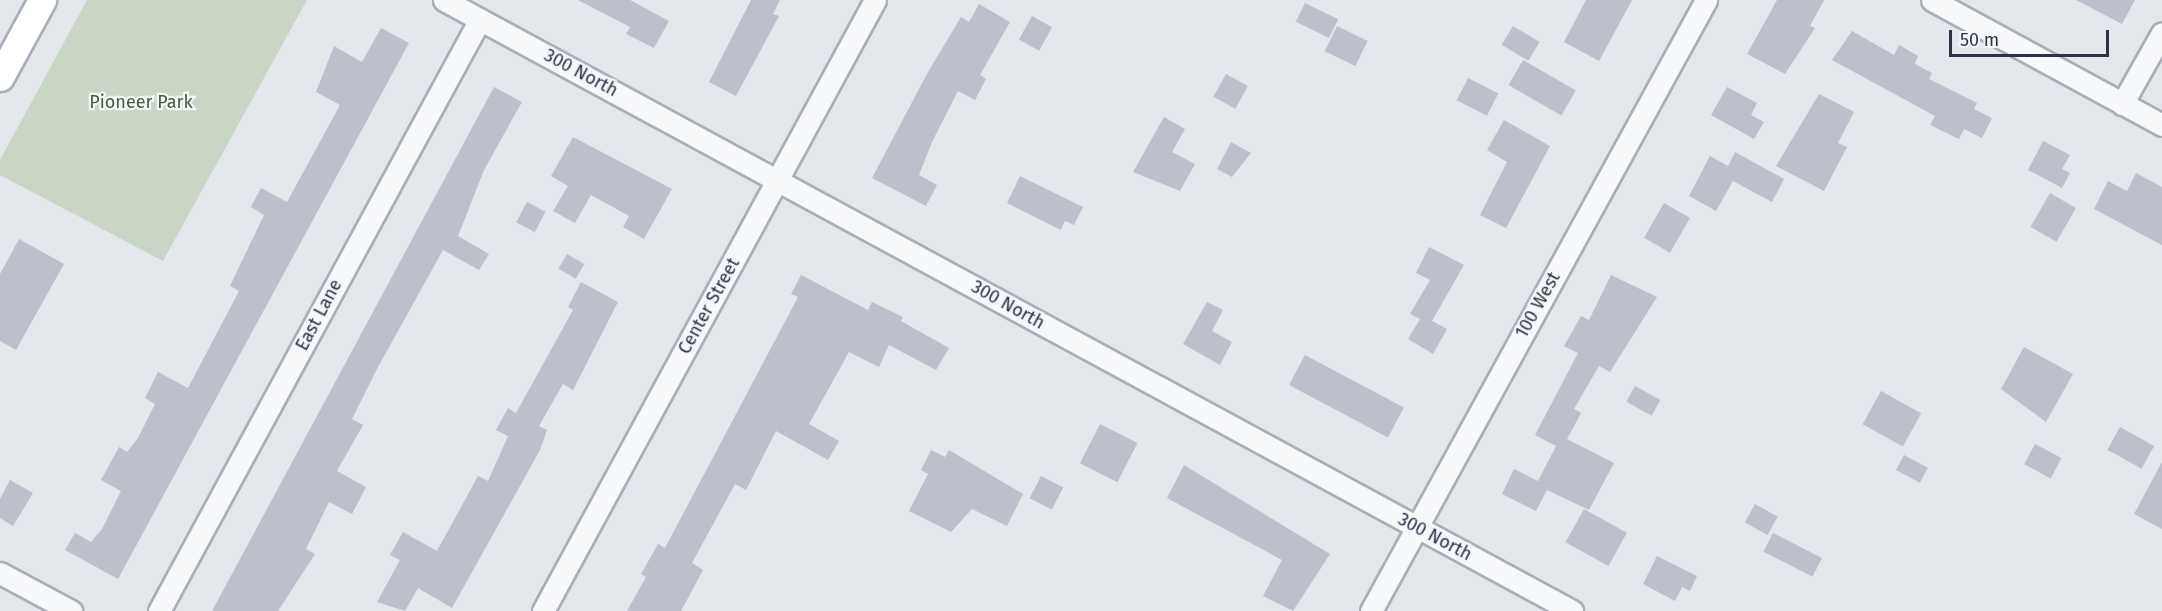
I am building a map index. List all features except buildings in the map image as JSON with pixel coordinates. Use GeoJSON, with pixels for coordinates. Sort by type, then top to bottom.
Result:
{"type":"FeatureCollection","features":[{"type":"Feature","properties":{"kind":"main road"},"geometry":{"type":"LineString","coordinates":[[0,77],[42,0]]}},
{"type":"Feature","properties":{"kind":"street","name":"300 North"},"geometry":{"type":"LineString","coordinates":[[444,0],[1572,611]]}},
{"type":"Feature","properties":{"kind":"street","name":"Center Street"},"geometry":{"type":"LineString","coordinates":[[543,611],[875,0]]}},
{"type":"Feature","properties":{"kind":"street","name":"100 West"},"geometry":{"type":"LineString","coordinates":[[1371,611],[1706,0]]}},
{"type":"Feature","properties":{"kind":"street"},"geometry":{"type":"LineString","coordinates":[[1932,0],[2162,125]]}},
{"type":"Feature","properties":{"kind":"street","name":"East Lane"},"geometry":{"type":"LineString","coordinates":[[159,611],[480,19]]}},
{"type":"Feature","properties":{"kind":"street"},"geometry":{"type":"LineString","coordinates":[[2122,104],[2162,33]]}},
{"type":"Feature","properties":{"kind":"street"},"geometry":{"type":"LineString","coordinates":[[0,573],[71,611]]}},
{"type":"Feature","properties":{"kind":"green space","name":"Pioneer Park"},"geometry":{"type":"Polygon","coordinates":[[[87,0],[307,0],[163,261],[0,175],[0,160],[87,0]]]}}]}
